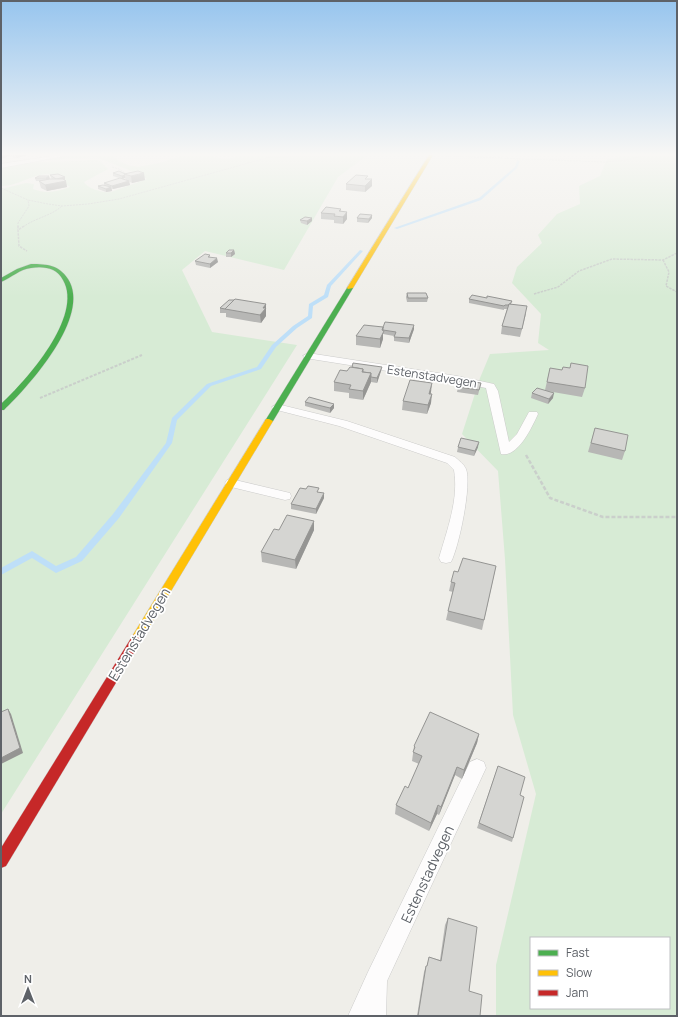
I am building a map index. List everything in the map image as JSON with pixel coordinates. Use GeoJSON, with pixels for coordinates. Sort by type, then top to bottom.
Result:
{"type":"FeatureCollection","features":[{"type":"Feature","properties":{"kind":"street","name":"Estenstadvegen"},"geometry":{"type":"LineString","coordinates":[[1,861],[401,202]]}},
{"type":"Feature","properties":{"kind":"street"},"geometry":{"type":"LineString","coordinates":[[1,280],[24,268],[46,265],[62,272],[67,279],[72,295],[72,302],[66,323],[30,379],[2,407]]}},
{"type":"Feature","properties":{"kind":"lane","name":"Estenstadvegen"},"geometry":{"type":"LineString","coordinates":[[308,356],[486,384],[490,386],[493,391],[505,451],[518,441]]}},
{"type":"Feature","properties":{"kind":"lane"},"geometry":{"type":"LineString","coordinates":[[277,407],[300,411],[365,430],[451,460],[459,467],[462,477],[457,520],[446,558]]}},
{"type":"Feature","properties":{"kind":"lane"},"geometry":{"type":"LineString","coordinates":[[518,441],[534,414]]}},
{"type":"Feature","properties":{"kind":"lane"},"geometry":{"type":"LineString","coordinates":[[231,483],[284,496]]}},
{"type":"Feature","properties":{"kind":"lane","name":"Estenstadvegen"},"geometry":{"type":"LineString","coordinates":[[360,1016],[477,768]]}},
{"type":"Feature","properties":{"kind":"lane","name":"Estenstadvegen"},"geometry":{"type":"LineString","coordinates":[[374,1016],[376,980]]}},
{"type":"Feature","properties":{"kind":"path"},"geometry":{"type":"LineString","coordinates":[[28,202],[29,206],[18,223],[18,230],[19,246],[30,253]]}},
{"type":"Feature","properties":{"kind":"path"},"geometry":{"type":"LineString","coordinates":[[42,202],[62,206],[101,202]]}},
{"type":"Feature","properties":{"kind":"path"},"geometry":{"type":"LineString","coordinates":[[18,230],[33,220],[55,212],[62,206]]}},
{"type":"Feature","properties":{"kind":"path"},"geometry":{"type":"LineString","coordinates":[[534,294],[558,288],[579,271],[612,259],[663,260],[677,253]]}},
{"type":"Feature","properties":{"kind":"path"},"geometry":{"type":"LineString","coordinates":[[663,260],[669,272],[666,286],[677,292]]}},
{"type":"Feature","properties":{"kind":"path"},"geometry":{"type":"LineString","coordinates":[[2,407],[27,404],[142,355]]}},
{"type":"Feature","properties":{"kind":"path"},"geometry":{"type":"LineString","coordinates":[[518,441],[550,498],[603,516],[677,517]]}},
{"type":"Feature","properties":{"kind":"green space"},"geometry":{"type":"Polygon","coordinates":[[[1,202],[323,202],[284,270],[205,251],[182,270],[212,332],[297,345],[1,814],[1,202]]]}},
{"type":"Feature","properties":{"kind":"green space"},"geometry":{"type":"Polygon","coordinates":[[[580,202],[677,202],[677,1016],[496,1016],[496,965],[536,794],[513,715],[505,559],[498,471],[462,434],[480,378],[490,354],[549,350],[538,343],[541,314],[512,283],[517,267],[542,243],[538,235],[557,214],[580,204],[580,202]]]}},
{"type":"Feature","properties":{"kind":"building"},"geometry":{"type":"Polygon","coordinates":[[[326,207],[341,209],[339,211],[347,212],[343,217],[334,216],[335,214],[321,213],[326,207]]]}},
{"type":"Feature","properties":{"kind":"building"},"geometry":{"type":"Polygon","coordinates":[[[360,214],[372,215],[369,219],[357,218],[360,214]]]}},
{"type":"Feature","properties":{"kind":"building"},"geometry":{"type":"Polygon","coordinates":[[[305,217],[312,218],[307,221],[300,220],[305,217]]]}},
{"type":"Feature","properties":{"kind":"building"},"geometry":{"type":"Polygon","coordinates":[[[229,250],[234,250],[231,253],[226,253],[229,250]]]}},
{"type":"Feature","properties":{"kind":"building"},"geometry":{"type":"Polygon","coordinates":[[[205,254],[210,255],[208,257],[217,258],[210,264],[195,261],[205,254]]]}},
{"type":"Feature","properties":{"kind":"building"},"geometry":{"type":"Polygon","coordinates":[[[407,293],[426,293],[428,298],[408,298],[407,293]]]}},
{"type":"Feature","properties":{"kind":"building"},"geometry":{"type":"Polygon","coordinates":[[[472,295],[487,298],[487,296],[512,301],[510,304],[504,306],[469,299],[472,295]]]}},
{"type":"Feature","properties":{"kind":"building"},"geometry":{"type":"Polygon","coordinates":[[[235,299],[266,304],[263,308],[266,308],[260,315],[225,309],[235,299]]]}},
{"type":"Feature","properties":{"kind":"building"},"geometry":{"type":"Polygon","coordinates":[[[229,300],[234,300],[225,309],[220,308],[229,300]]]}},
{"type":"Feature","properties":{"kind":"building"},"geometry":{"type":"Polygon","coordinates":[[[509,304],[527,306],[522,329],[502,326],[509,304]]]}},
{"type":"Feature","properties":{"kind":"building"},"geometry":{"type":"Polygon","coordinates":[[[385,322],[414,325],[409,338],[394,337],[396,332],[383,330],[385,322]]]}},
{"type":"Feature","properties":{"kind":"building"},"geometry":{"type":"Polygon","coordinates":[[[364,325],[383,327],[382,330],[384,331],[380,339],[356,336],[364,325]]]}},
{"type":"Feature","properties":{"kind":"building"},"geometry":{"type":"Polygon","coordinates":[[[353,363],[382,367],[377,378],[371,377],[371,373],[363,372],[363,369],[352,367],[353,363]]]}},
{"type":"Feature","properties":{"kind":"building"},"geometry":{"type":"Polygon","coordinates":[[[571,363],[588,366],[585,388],[547,382],[550,368],[562,370],[563,367],[570,368],[571,363]]]}},
{"type":"Feature","properties":{"kind":"building"},"geometry":{"type":"Polygon","coordinates":[[[350,367],[363,369],[362,372],[371,373],[363,391],[349,389],[351,385],[334,382],[340,370],[347,371],[350,367]]]}},
{"type":"Feature","properties":{"kind":"building"},"geometry":{"type":"Polygon","coordinates":[[[410,380],[432,383],[429,394],[432,394],[428,405],[403,401],[410,380]]]}},
{"type":"Feature","properties":{"kind":"building"},"geometry":{"type":"Polygon","coordinates":[[[460,380],[481,383],[479,390],[458,387],[460,380]]]}},
{"type":"Feature","properties":{"kind":"building"},"geometry":{"type":"Polygon","coordinates":[[[537,388],[554,393],[549,399],[532,393],[537,388]]]}},
{"type":"Feature","properties":{"kind":"building"},"geometry":{"type":"Polygon","coordinates":[[[309,397],[334,404],[330,408],[305,402],[309,397]]]}},
{"type":"Feature","properties":{"kind":"building"},"geometry":{"type":"Polygon","coordinates":[[[595,428],[628,435],[625,451],[591,443],[595,428]]]}},
{"type":"Feature","properties":{"kind":"building"},"geometry":{"type":"Polygon","coordinates":[[[461,438],[479,442],[475,451],[458,447],[461,438]]]}},
{"type":"Feature","properties":{"kind":"building"},"geometry":{"type":"Polygon","coordinates":[[[308,486],[319,488],[317,492],[324,493],[316,509],[291,504],[300,488],[306,489],[308,486]]]}},
{"type":"Feature","properties":{"kind":"building"},"geometry":{"type":"Polygon","coordinates":[[[287,515],[314,521],[295,560],[261,552],[274,529],[279,530],[287,515]]]}},
{"type":"Feature","properties":{"kind":"building"},"geometry":{"type":"Polygon","coordinates":[[[463,558],[496,566],[484,620],[448,611],[455,583],[451,582],[454,571],[458,572],[463,558]]]}},
{"type":"Feature","properties":{"kind":"building"},"geometry":{"type":"Polygon","coordinates":[[[8,709],[20,748],[1,758],[1,712],[8,709]]]}},
{"type":"Feature","properties":{"kind":"building"},"geometry":{"type":"Polygon","coordinates":[[[430,712],[479,734],[464,770],[457,767],[441,807],[438,805],[431,823],[396,805],[405,786],[408,788],[422,756],[413,752],[414,746],[430,712]]]}},
{"type":"Feature","properties":{"kind":"building"},"geometry":{"type":"Polygon","coordinates":[[[498,766],[525,777],[520,795],[524,797],[513,838],[479,823],[498,766]]]}},
{"type":"Feature","properties":{"kind":"building"},"geometry":{"type":"Polygon","coordinates":[[[448,918],[477,927],[469,991],[482,995],[480,1016],[418,1016],[426,966],[429,957],[441,961],[448,918]]]}},
{"type":"Feature","properties":{"kind":"waterway"},"geometry":{"type":"LineString","coordinates":[[396,228],[470,202]]}},
{"type":"Feature","properties":{"kind":"waterway"},"geometry":{"type":"LineString","coordinates":[[1,572],[32,554],[56,570],[79,559],[116,516],[169,443],[174,419],[209,385],[259,368],[274,346],[295,327],[310,317],[311,305],[326,296],[329,286],[361,251]]}},
{"type":"Feature","properties":{"kind":"traffic: fast"},"geometry":{"type":"LineString","coordinates":[[1,280],[27,267],[44,266],[54,268],[62,274],[67,281],[70,291],[69,312],[54,345],[28,380],[1,408]]}},
{"type":"Feature","properties":{"kind":"traffic: fast"},"geometry":{"type":"LineString","coordinates":[[269,421],[350,288]]}},
{"type":"Feature","properties":{"kind":"traffic: slow"},"geometry":{"type":"LineString","coordinates":[[350,288],[402,202]]}},
{"type":"Feature","properties":{"kind":"traffic: slow"},"geometry":{"type":"LineString","coordinates":[[137,638],[269,421]]}},
{"type":"Feature","properties":{"kind":"traffic: jam"},"geometry":{"type":"LineString","coordinates":[[1,861],[137,638]]}}]}
